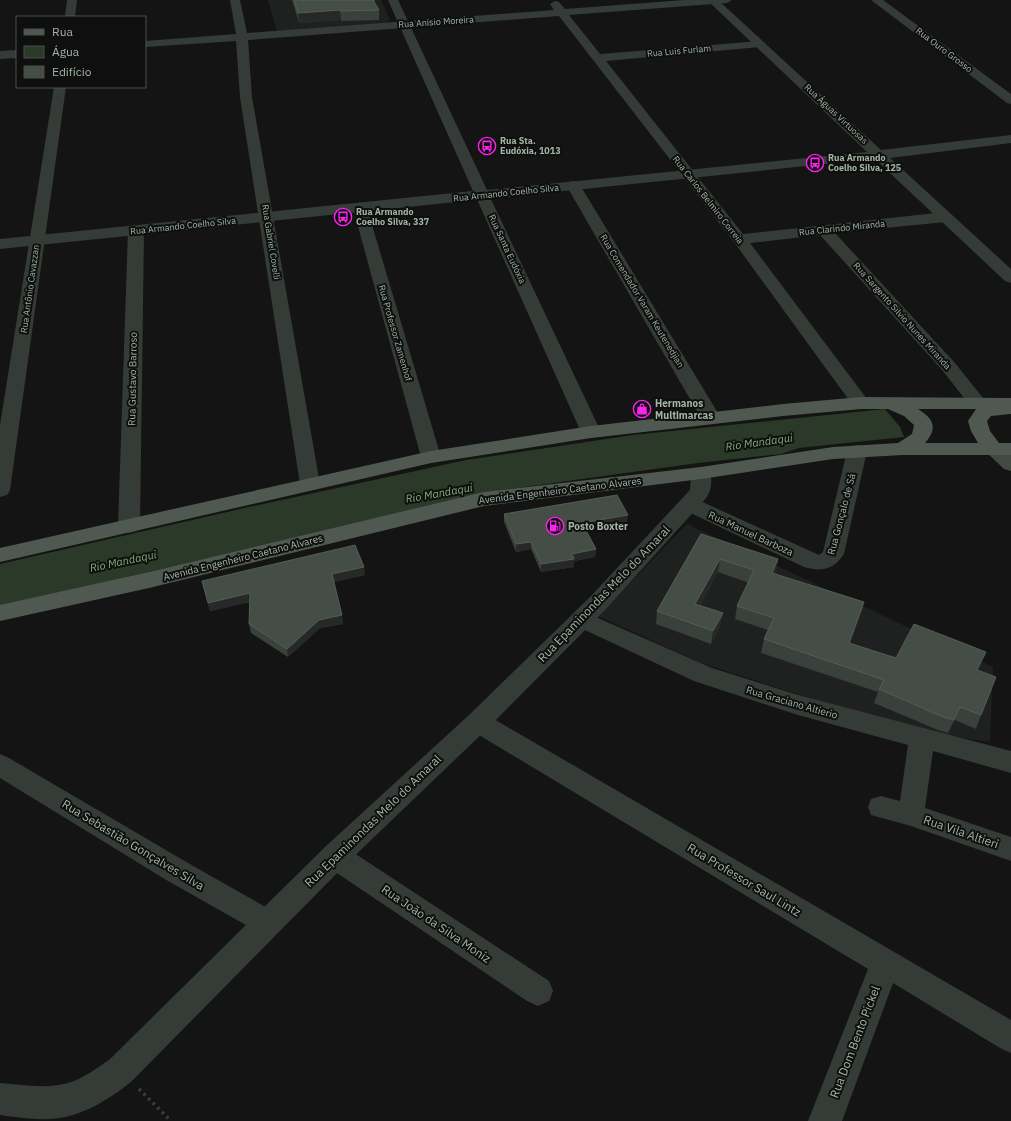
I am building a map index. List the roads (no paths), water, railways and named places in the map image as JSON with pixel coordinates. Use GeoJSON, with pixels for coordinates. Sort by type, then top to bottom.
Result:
{"type":"FeatureCollection","features":[{"type":"Feature","properties":{"kind":"main road"},"geometry":{"type":"LineString","coordinates":[[889,402],[918,416],[923,423],[924,430],[921,436],[902,449]]}},
{"type":"Feature","properties":{"kind":"main road"},"geometry":{"type":"LineString","coordinates":[[0,555],[431,457],[592,432],[861,403],[1011,404]]}},
{"type":"Feature","properties":{"kind":"main road"},"geometry":{"type":"LineString","coordinates":[[1011,410],[989,411],[983,413],[979,417],[978,422],[980,431],[1003,449],[1011,465]]}},
{"type":"Feature","properties":{"kind":"main road","name":"Avenida Engenheiro Caetano Alvares"},"geometry":{"type":"LineString","coordinates":[[0,613],[149,580],[484,499],[701,473],[816,455],[857,451],[902,449],[1003,449]]}},
{"type":"Feature","properties":{"kind":"street"},"geometry":{"type":"LineString","coordinates":[[70,16],[72,0]]}},
{"type":"Feature","properties":{"kind":"street","name":"Rua Gabriel Covelli"},"geometry":{"type":"LineString","coordinates":[[235,0],[242,37],[246,97],[310,484]]}},
{"type":"Feature","properties":{"kind":"street","name":"Rua Santa Eudóxia"},"geometry":{"type":"LineString","coordinates":[[393,0],[592,432]]}},
{"type":"Feature","properties":{"kind":"street","name":"Rua Carlos Belmiro Correia"},"geometry":{"type":"LineString","coordinates":[[552,0],[739,239],[861,403]]}},
{"type":"Feature","properties":{"kind":"street","name":"Rua Anísio Moreira"},"geometry":{"type":"LineString","coordinates":[[146,44],[727,0]]}},
{"type":"Feature","properties":{"kind":"street","name":"Rua Ouro Grosso"},"geometry":{"type":"LineString","coordinates":[[876,0],[1011,100]]}},
{"type":"Feature","properties":{"kind":"street","name":"Rua Águas Virtuosas"},"geometry":{"type":"LineString","coordinates":[[713,1],[1011,278]]}},
{"type":"Feature","properties":{"kind":"street","name":"Rua Luis Furlam"},"geometry":{"type":"LineString","coordinates":[[598,58],[760,44]]}},
{"type":"Feature","properties":{"kind":"street"},"geometry":{"type":"LineString","coordinates":[[0,55],[16,54]]}},
{"type":"Feature","properties":{"kind":"street","name":"Rua Antônio Cavazzan"},"geometry":{"type":"LineString","coordinates":[[0,490],[60,88]]}},
{"type":"Feature","properties":{"kind":"street","name":"Rua Armando Coelho Silva"},"geometry":{"type":"LineString","coordinates":[[0,244],[879,155],[1011,139]]}},
{"type":"Feature","properties":{"kind":"street","name":"Rua Comendador Varam Keutenedjian"},"geometry":{"type":"LineString","coordinates":[[573,185],[711,418]]}},
{"type":"Feature","properties":{"kind":"street","name":"Rua Professor Zamenhof"},"geometry":{"type":"LineString","coordinates":[[360,208],[431,457]]}},
{"type":"Feature","properties":{"kind":"street","name":"Rua Clarindo Miranda"},"geometry":{"type":"LineString","coordinates":[[739,239],[945,217]]}},
{"type":"Feature","properties":{"kind":"street","name":"Rua Sargento Silvio Nunes Miranda"},"geometry":{"type":"LineString","coordinates":[[824,230],[949,367],[978,403]]}},
{"type":"Feature","properties":{"kind":"street","name":"Rua Gustavo Barroso"},"geometry":{"type":"LineString","coordinates":[[129,526],[136,231]]}},
{"type":"Feature","properties":{"kind":"street","name":"Rua Gonçalo de Sá"},"geometry":{"type":"LineString","coordinates":[[812,562],[824,562],[833,554],[857,451]]}},
{"type":"Feature","properties":{"kind":"street","name":"Rua Epaminondas Melo do Amaral"},"geometry":{"type":"LineString","coordinates":[[0,1099],[55,1102],[74,1097],[97,1088],[120,1071],[335,856],[478,722],[610,591],[700,492],[701,473]]}},
{"type":"Feature","properties":{"kind":"street","name":"Rua Manuel Barboza"},"geometry":{"type":"LineString","coordinates":[[689,504],[812,562]]}},
{"type":"Feature","properties":{"kind":"street","name":"Rua Graciano Altierio"},"geometry":{"type":"LineString","coordinates":[[582,619],[703,675],[798,705],[1011,762]]}},
{"type":"Feature","properties":{"kind":"street","name":"Rua Professor Saul Lintz"},"geometry":{"type":"LineString","coordinates":[[478,722],[1011,1037]]}},
{"type":"Feature","properties":{"kind":"street","name":"Rua Vila Altieri"},"geometry":{"type":"LineString","coordinates":[[911,815],[922,738]]}},
{"type":"Feature","properties":{"kind":"street","name":"Rua Sebastião Gonçalves Silva"},"geometry":{"type":"LineString","coordinates":[[0,765],[178,872],[268,923]]}},
{"type":"Feature","properties":{"kind":"street","name":"Rua Vila Altieri"},"geometry":{"type":"LineString","coordinates":[[881,807],[911,815],[1011,849]]}},
{"type":"Feature","properties":{"kind":"street","name":"Rua João da Silva Moniz"},"geometry":{"type":"LineString","coordinates":[[335,856],[538,991]]}},
{"type":"Feature","properties":{"kind":"street","name":"Rua Dom Bento Pickel"},"geometry":{"type":"LineString","coordinates":[[825,1121],[885,963]]}},
{"type":"Feature","properties":{"kind":"water","name":"Rio Mandaqui"},"geometry":{"type":"Polygon","coordinates":[[[885,409],[900,427],[904,437],[799,448],[781,454],[698,463],[489,492],[0,607],[0,564],[249,507],[466,460],[633,435],[885,409]]]}},
{"type":"Feature","properties":{"kind":"place","name":"Rua Sta. Eudóxia, 1013"},"geometry":{"type":"Point","coordinates":[487,146]}},
{"type":"Feature","properties":{"kind":"place","name":"Rua Armando Coelho Silva, 125"},"geometry":{"type":"Point","coordinates":[815,163]}},
{"type":"Feature","properties":{"kind":"place","name":"Rua Armando Coelho Silva, 337"},"geometry":{"type":"Point","coordinates":[343,217]}},
{"type":"Feature","properties":{"kind":"place","name":"Hermanos Multimarcas"},"geometry":{"type":"Point","coordinates":[642,409]}},
{"type":"Feature","properties":{"kind":"place","name":"Posto Boxter"},"geometry":{"type":"Point","coordinates":[555,526]}}]}
